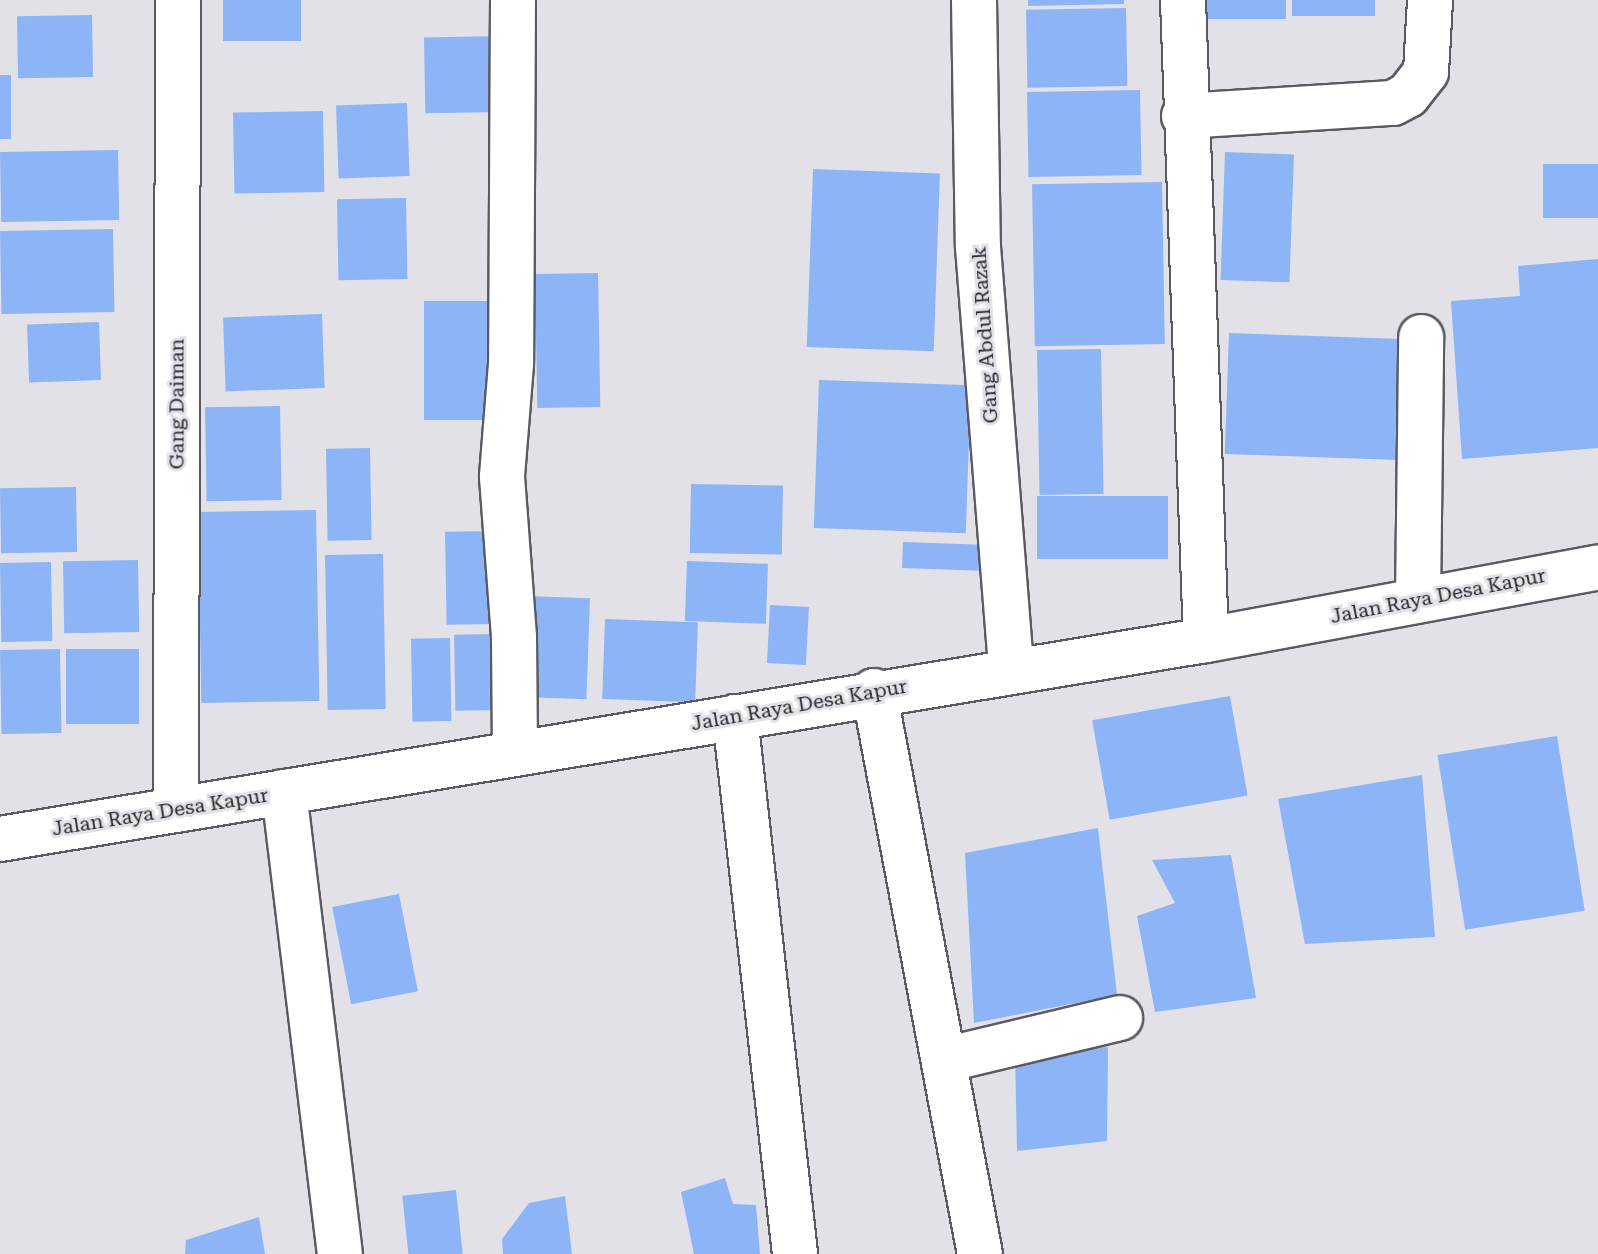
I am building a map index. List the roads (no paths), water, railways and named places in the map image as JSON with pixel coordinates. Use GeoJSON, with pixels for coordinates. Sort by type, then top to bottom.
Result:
{"type":"FeatureCollection","features":[{"type":"Feature","properties":{"kind":"street","name":"Gang Daiman"},"geometry":{"type":"LineString","coordinates":[[176,808],[178,0]]}},
{"type":"Feature","properties":{"kind":"street"},"geometry":{"type":"LineString","coordinates":[[513,0],[511,364],[502,477],[514,637],[515,754]]}},
{"type":"Feature","properties":{"kind":"street","name":"Gang Abdul Razak"},"geometry":{"type":"LineString","coordinates":[[974,0],[978,247],[1011,670]]}},
{"type":"Feature","properties":{"kind":"street"},"geometry":{"type":"LineString","coordinates":[[1183,0],[1184,116],[1206,640]]}},
{"type":"Feature","properties":{"kind":"street"},"geometry":{"type":"LineString","coordinates":[[1184,116],[1393,103],[1408,95],[1426,72],[1430,0]]}},
{"type":"Feature","properties":{"kind":"street"},"geometry":{"type":"LineString","coordinates":[[1418,600],[1421,337]]}},
{"type":"Feature","properties":{"kind":"street","name":"Jalan Raya Desa Kapur"},"geometry":{"type":"LineString","coordinates":[[0,839],[735,717],[874,691],[1206,640],[1598,567]]}},
{"type":"Feature","properties":{"kind":"street"},"geometry":{"type":"LineString","coordinates":[[874,691],[980,1254]]}},
{"type":"Feature","properties":{"kind":"street"},"geometry":{"type":"LineString","coordinates":[[735,717],[795,1254]]}},
{"type":"Feature","properties":{"kind":"street"},"geometry":{"type":"LineString","coordinates":[[284,792],[340,1254]]}},
{"type":"Feature","properties":{"kind":"street"},"geometry":{"type":"LineString","coordinates":[[944,1060],[1120,1018]]}}]}
